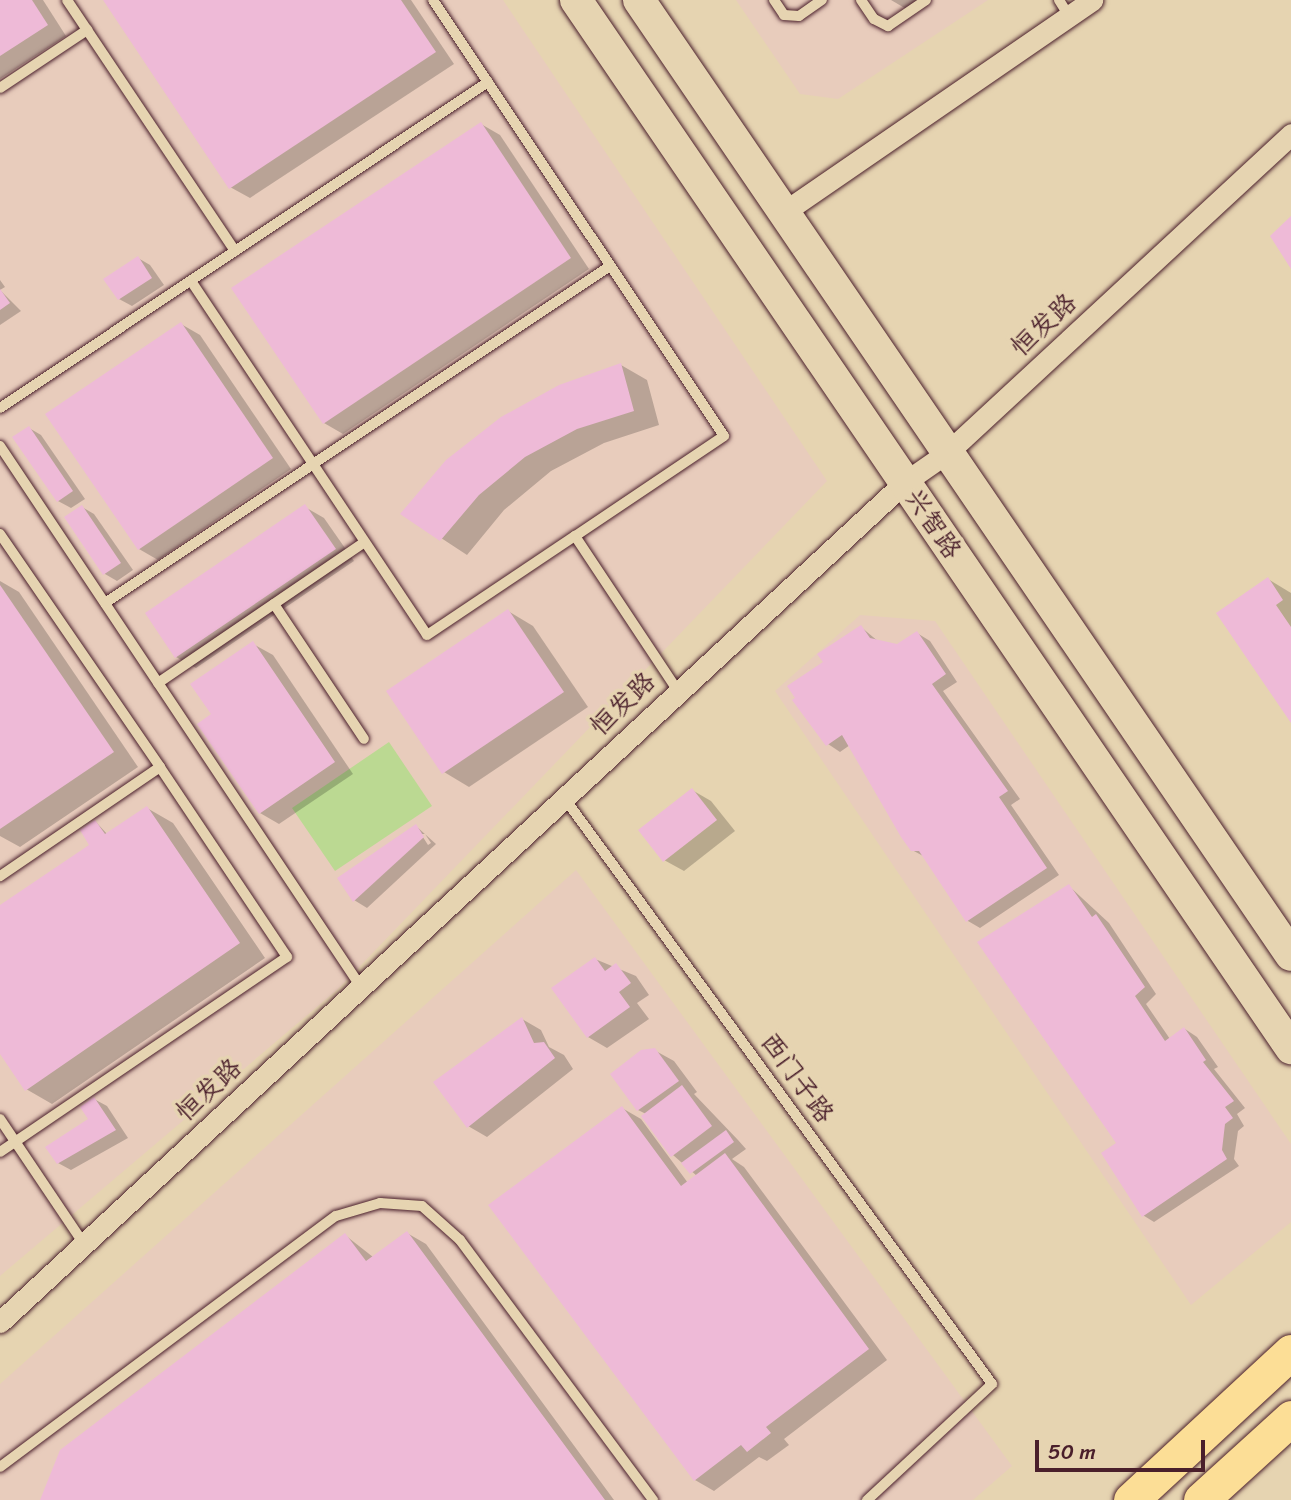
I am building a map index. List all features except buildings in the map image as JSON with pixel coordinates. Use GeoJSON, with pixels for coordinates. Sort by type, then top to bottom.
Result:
{"type":"FeatureCollection","features":[{"type":"Feature","properties":{"kind":"main road","name":"兴智路"},"geometry":{"type":"LineString","coordinates":[[576,0],[1291,1048]]}},
{"type":"Feature","properties":{"kind":"main road","name":"兴智路"},"geometry":{"type":"LineString","coordinates":[[639,0],[1291,955]]}},
{"type":"Feature","properties":{"kind":"main road"},"geometry":{"type":"LineString","coordinates":[[1130,1500],[1291,1352]]}},
{"type":"Feature","properties":{"kind":"main road"},"geometry":{"type":"LineString","coordinates":[[1201,1500],[1291,1418]]}},
{"type":"Feature","properties":{"kind":"street"},"geometry":{"type":"LineString","coordinates":[[784,212],[1064,8],[1092,0]]}},
{"type":"Feature","properties":{"kind":"street","name":"恒发路"},"geometry":{"type":"LineString","coordinates":[[0,1322],[905,482],[948,453],[1291,134]]}},
{"type":"Feature","properties":{"kind":"lane"},"geometry":{"type":"LineString","coordinates":[[67,0],[235,251]]}},
{"type":"Feature","properties":{"kind":"lane"},"geometry":{"type":"LineString","coordinates":[[191,281],[427,635],[724,436],[433,0]]}},
{"type":"Feature","properties":{"kind":"lane"},"geometry":{"type":"LineString","coordinates":[[774,0],[784,15],[799,16],[822,0]]}},
{"type":"Feature","properties":{"kind":"lane"},"geometry":{"type":"LineString","coordinates":[[861,0],[874,19],[888,26],[926,0]]}},
{"type":"Feature","properties":{"kind":"lane"},"geometry":{"type":"LineString","coordinates":[[0,88],[87,30]]}},
{"type":"Feature","properties":{"kind":"lane"},"geometry":{"type":"LineString","coordinates":[[0,408],[488,82]]}},
{"type":"Feature","properties":{"kind":"lane"},"geometry":{"type":"LineString","coordinates":[[105,603],[610,266]]}},
{"type":"Feature","properties":{"kind":"lane"},"geometry":{"type":"LineString","coordinates":[[0,446],[361,987]]}},
{"type":"Feature","properties":{"kind":"lane"},"geometry":{"type":"LineString","coordinates":[[0,534],[287,957],[0,1152]]}},
{"type":"Feature","properties":{"kind":"lane"},"geometry":{"type":"LineString","coordinates":[[575,536],[678,691]]}},
{"type":"Feature","properties":{"kind":"lane"},"geometry":{"type":"LineString","coordinates":[[158,683],[365,542]]}},
{"type":"Feature","properties":{"kind":"lane"},"geometry":{"type":"LineString","coordinates":[[274,604],[364,740]]}},
{"type":"Feature","properties":{"kind":"lane"},"geometry":{"type":"LineString","coordinates":[[0,876],[160,767]]}},
{"type":"Feature","properties":{"kind":"lane","name":"西门子路"},"geometry":{"type":"LineString","coordinates":[[565,799],[992,1384],[867,1500]]}},
{"type":"Feature","properties":{"kind":"lane"},"geometry":{"type":"LineString","coordinates":[[0,1119],[84,1244]]}},
{"type":"Feature","properties":{"kind":"lane"},"geometry":{"type":"LineString","coordinates":[[0,1466],[336,1216],[380,1202],[422,1206],[460,1240],[653,1500]]}},
{"type":"Feature","properties":{"kind":"shaded area"},"geometry":{"type":"Polygon","coordinates":[[[0,0],[503,0],[827,481],[338,989],[0,1276],[0,0]]]}},
{"type":"Feature","properties":{"kind":"shaded area"},"geometry":{"type":"Polygon","coordinates":[[[736,0],[988,0],[838,99],[800,94],[736,0]]]}},
{"type":"Feature","properties":{"kind":"shaded area"},"geometry":{"type":"Polygon","coordinates":[[[860,615],[935,621],[1291,1144],[1291,1222],[1191,1305],[775,691],[860,615]]]}},
{"type":"Feature","properties":{"kind":"shaded area"},"geometry":{"type":"Polygon","coordinates":[[[576,870],[1012,1466],[973,1500],[0,1500],[0,1384],[576,870]]]}},
{"type":"Feature","properties":{"kind":"green space"},"geometry":{"type":"Polygon","coordinates":[[[389,742],[432,806],[335,871],[292,808],[389,742]]]}}]}
